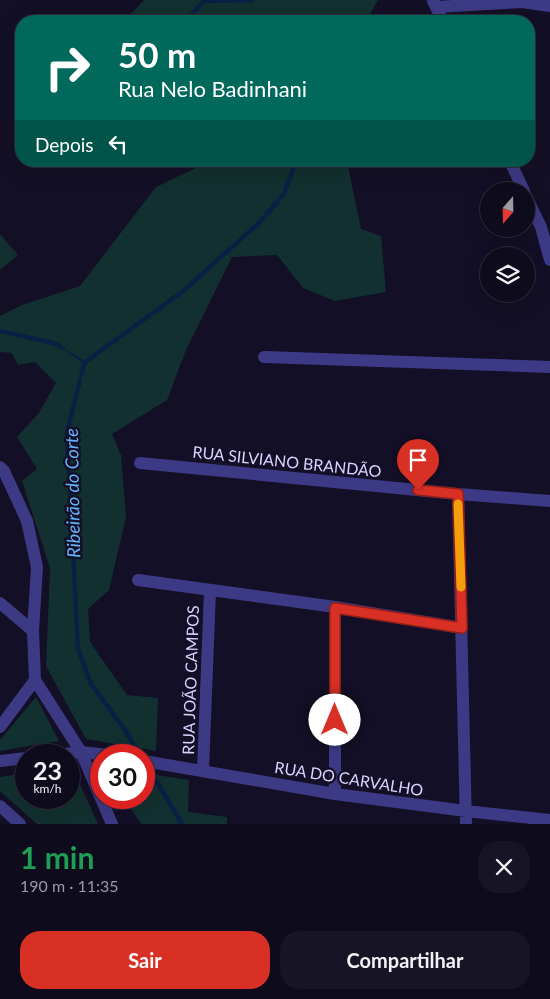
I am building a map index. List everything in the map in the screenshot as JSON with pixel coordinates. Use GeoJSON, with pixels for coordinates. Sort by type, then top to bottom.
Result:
{"type":"FeatureCollection","features":[{"type":"Feature","properties":{"kind":"street"},"geometry":{"type":"LineString","coordinates":[[440,15],[434,3],[522,2],[550,6]]}},
{"type":"Feature","properties":{"kind":"street"},"geometry":{"type":"LineString","coordinates":[[513,167],[520,182]]}},
{"type":"Feature","properties":{"kind":"street"},"geometry":{"type":"LineString","coordinates":[[535,214],[541,226],[550,260]]}},
{"type":"Feature","properties":{"kind":"street"},"geometry":{"type":"LineString","coordinates":[[264,357],[550,366]]}},
{"type":"Feature","properties":{"kind":"street","name":"RUA SILVIANO BRANDÃO"},"geometry":{"type":"LineString","coordinates":[[140,463],[458,494],[550,501]]}},
{"type":"Feature","properties":{"kind":"street"},"geometry":{"type":"LineString","coordinates":[[0,467],[4,471],[27,521],[37,567],[33,631],[35,680],[81,752],[112,824]]}},
{"type":"Feature","properties":{"kind":"street"},"geometry":{"type":"LineString","coordinates":[[458,494],[466,818]]}},
{"type":"Feature","properties":{"kind":"street"},"geometry":{"type":"LineString","coordinates":[[138,580],[462,628]]}},
{"type":"Feature","properties":{"kind":"street","name":"RUA JOÃO CAMPOS"},"geometry":{"type":"LineString","coordinates":[[202,770],[210,590]]}},
{"type":"Feature","properties":{"kind":"street"},"geometry":{"type":"LineString","coordinates":[[0,603],[33,631]]}},
{"type":"Feature","properties":{"kind":"street"},"geometry":{"type":"LineString","coordinates":[[335,608],[335,794]]}},
{"type":"Feature","properties":{"kind":"street"},"geometry":{"type":"LineString","coordinates":[[0,727],[35,680]]}},
{"type":"Feature","properties":{"kind":"street"},"geometry":{"type":"LineString","coordinates":[[81,752],[90,753]]}},
{"type":"Feature","properties":{"kind":"street"},"geometry":{"type":"LineString","coordinates":[[0,761],[15,759]]}},
{"type":"Feature","properties":{"kind":"street","name":"RUA DO CARVALHO"},"geometry":{"type":"LineString","coordinates":[[155,763],[466,818],[550,820]]}},
{"type":"Feature","properties":{"kind":"street"},"geometry":{"type":"LineString","coordinates":[[0,806],[20,824]]}},
{"type":"Feature","properties":{"kind":"green space"},"geometry":{"type":"Polygon","coordinates":[[[144,0],[378,0],[369,15],[130,15],[144,0]]]}},
{"type":"Feature","properties":{"kind":"green space"},"geometry":{"type":"Polygon","coordinates":[[[198,167],[348,167],[361,229],[381,236],[386,292],[335,301],[303,288],[277,255],[232,257],[186,350],[167,400],[112,434],[121,455],[126,517],[109,590],[88,609],[90,642],[127,695],[158,698],[156,751],[155,744],[115,744],[86,739],[46,666],[50,568],[22,481],[37,469],[17,437],[38,414],[56,383],[35,362],[18,365],[12,353],[0,352],[0,316],[22,305],[80,286],[156,187],[198,167]]]}},
{"type":"Feature","properties":{"kind":"green space"},"geometry":{"type":"Polygon","coordinates":[[[0,234],[18,255],[0,270],[0,234]]]}},
{"type":"Feature","properties":{"kind":"green space"},"geometry":{"type":"Polygon","coordinates":[[[36,697],[59,741],[41,744],[15,744],[15,748],[0,751],[0,740],[36,697]]]}},
{"type":"Feature","properties":{"kind":"green space"},"geometry":{"type":"Polygon","coordinates":[[[15,775],[15,804],[0,791],[0,777],[15,775]]]}},
{"type":"Feature","properties":{"kind":"green space"},"geometry":{"type":"Polygon","coordinates":[[[155,775],[189,780],[188,812],[227,817],[227,824],[141,824],[131,809],[155,809],[155,775]]]}},
{"type":"Feature","properties":{"kind":"green space"},"geometry":{"type":"Polygon","coordinates":[[[80,784],[98,824],[37,824],[20,809],[80,809],[80,784]]]}},
{"type":"Feature","properties":{"kind":"water"},"geometry":{"type":"Polygon","coordinates":[[[295,167],[284,194],[260,222],[182,292],[260,221],[284,193],[295,167]]]}},
{"type":"Feature","properties":{"kind":"water"},"geometry":{"type":"Polygon","coordinates":[[[182,292],[85,362],[67,432],[78,648],[90,682],[133,744],[131,744],[88,683],[76,649],[66,433],[82,363],[57,344],[85,361],[182,292]]]}},
{"type":"Feature","properties":{"kind":"waterway","name":"Ribeirão do Corte"},"geometry":{"type":"LineString","coordinates":[[191,15],[204,1],[252,0]]}},
{"type":"Feature","properties":{"kind":"waterway","name":"Ribeirão do Corte"},"geometry":{"type":"LineString","coordinates":[[82,374],[85,362],[182,292],[260,222],[284,194],[294,167]]}},
{"type":"Feature","properties":{"kind":"waterway"},"geometry":{"type":"LineString","coordinates":[[0,331],[57,344],[61,347]]}},
{"type":"Feature","properties":{"kind":"waterway","name":"Ribeirão do Corte"},"geometry":{"type":"LineString","coordinates":[[80,381],[67,432],[78,648],[90,682],[133,744]]}},
{"type":"Feature","properties":{"kind":"waterway","name":"Ribeirão do Corte"},"geometry":{"type":"LineString","coordinates":[[155,779],[182,824]]}},
{"type":"Feature","properties":{"kind":"slow traffic"},"geometry":{"type":"LineString","coordinates":[[458,504],[461,587]]}},
{"type":"Feature","properties":{"kind":"route"},"geometry":{"type":"LineString","coordinates":[[335,720],[335,608],[462,628],[458,494],[418,490]]}}]}
